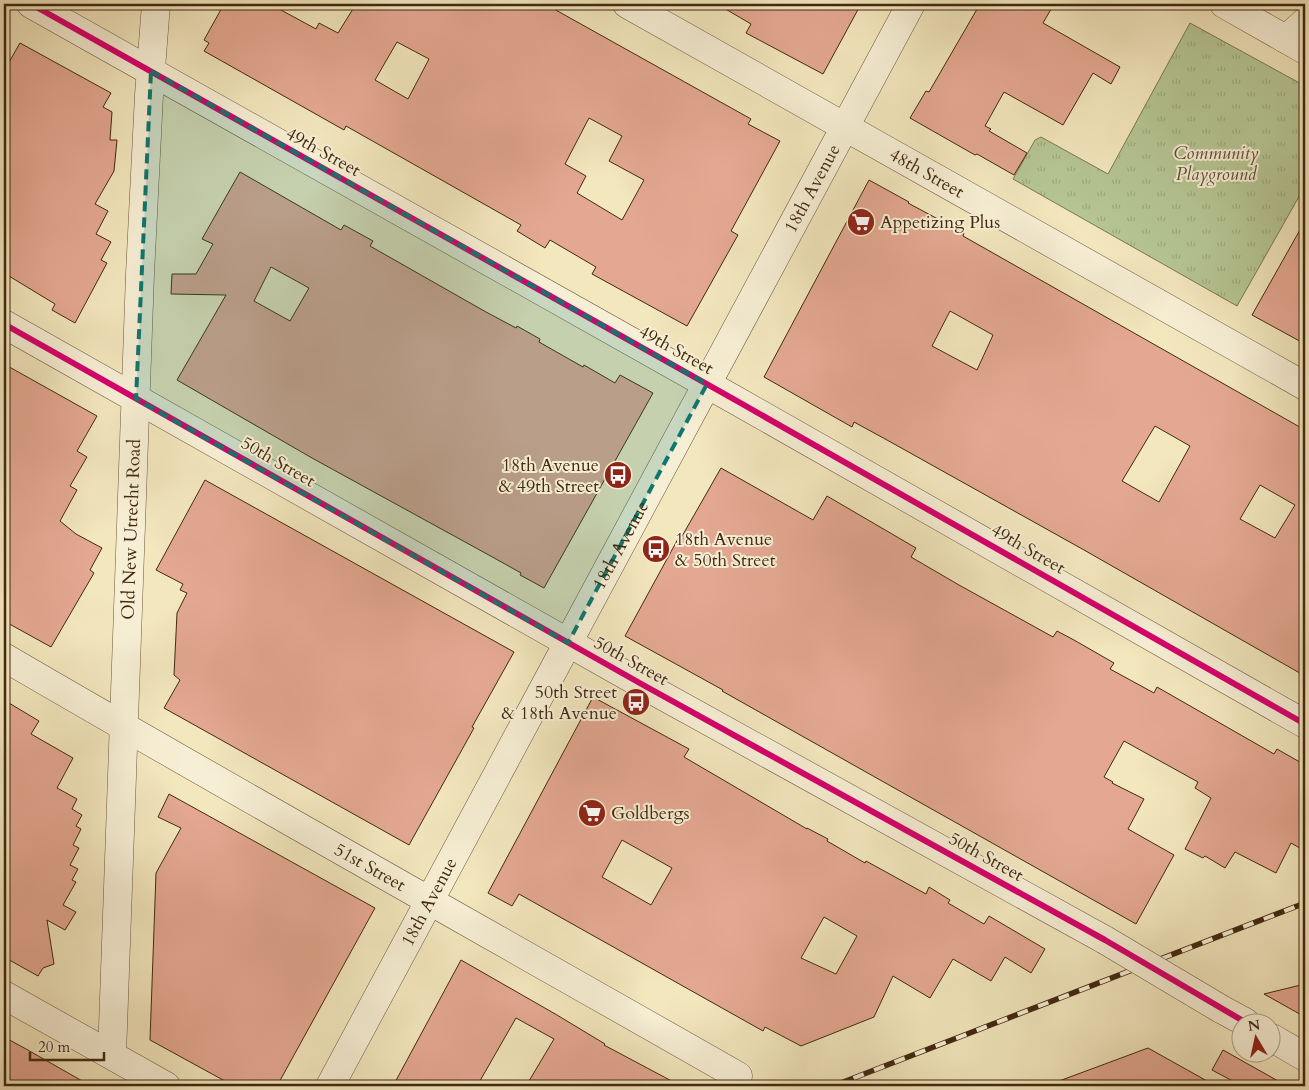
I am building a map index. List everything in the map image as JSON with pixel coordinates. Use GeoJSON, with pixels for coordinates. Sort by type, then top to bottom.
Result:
{"type":"FeatureCollection","features":[{"type":"Feature","properties":{"kind":"street","name":"49th Street"},"geometry":{"type":"LineString","coordinates":[[31,4],[707,384],[1305,724]]}},
{"type":"Feature","properties":{"kind":"street","name":"Old New Utrecht Road"},"geometry":{"type":"LineString","coordinates":[[112,1055],[136,399],[151,72],[156,4]]}},
{"type":"Feature","properties":{"kind":"street","name":"48th Street"},"geometry":{"type":"LineString","coordinates":[[627,4],[1305,386]]}},
{"type":"Feature","properties":{"kind":"street","name":"18th Avenue"},"geometry":{"type":"LineString","coordinates":[[330,1086],[911,4]]}},
{"type":"Feature","properties":{"kind":"street"},"geometry":{"type":"LineString","coordinates":[[1224,4],[1299,37]]}},
{"type":"Feature","properties":{"kind":"street","name":"50th Street"},"geometry":{"type":"LineString","coordinates":[[4,324],[568,643],[1105,940],[1232,1015]]}},
{"type":"Feature","properties":{"kind":"street","name":"51st Street"},"geometry":{"type":"LineString","coordinates":[[4,657],[123,728],[738,1076]]}},
{"type":"Feature","properties":{"kind":"street"},"geometry":{"type":"LineString","coordinates":[[4,995],[166,1086]]}},
{"type":"Feature","properties":{"kind":"street"},"geometry":{"type":"LineString","coordinates":[[1282,1044],[1305,1057]]}},
{"type":"Feature","properties":{"kind":"highlighted area"},"geometry":{"type":"Polygon","coordinates":[[[151,71],[707,384],[568,643],[136,399],[151,71]]]}},
{"type":"Feature","properties":{"kind":"green space","name":"Community Playground"},"geometry":{"type":"Polygon","coordinates":[[[1190,23],[1305,86],[1305,186],[1237,306],[1013,179],[1035,140],[1041,137],[1108,174],[1190,23]]]}},
{"type":"Feature","properties":{"kind":"building"},"geometry":{"type":"Polygon","coordinates":[[[224,4],[270,4],[316,29],[319,23],[338,33],[356,4],[545,4],[751,119],[748,124],[780,141],[731,231],[738,235],[687,326],[592,274],[596,267],[550,240],[545,248],[517,231],[521,225],[346,126],[344,130],[204,51],[209,43],[204,40],[224,4]],[[397,42],[375,80],[408,99],[429,59],[397,42]],[[589,118],[565,164],[586,176],[577,193],[622,220],[644,180],[609,161],[622,136],[589,118]]]}},
{"type":"Feature","properties":{"kind":"building"},"geometry":{"type":"Polygon","coordinates":[[[717,4],[861,4],[823,74],[746,33],[751,24],[717,4]]]}},
{"type":"Feature","properties":{"kind":"building"},"geometry":{"type":"Polygon","coordinates":[[[980,4],[1054,4],[1043,23],[1120,67],[1111,84],[1093,73],[1063,125],[1004,92],[985,126],[991,129],[989,131],[1027,153],[1014,175],[910,118],[926,91],[929,92],[980,4]]]}},
{"type":"Feature","properties":{"kind":"building"},"geometry":{"type":"Polygon","coordinates":[[[20,43],[111,93],[103,107],[112,112],[110,140],[117,140],[114,171],[95,204],[108,211],[96,234],[111,242],[101,260],[107,263],[75,323],[52,310],[55,304],[4,273],[4,71],[20,43]]]}},
{"type":"Feature","properties":{"kind":"building"},"geometry":{"type":"Polygon","coordinates":[[[240,172],[341,230],[344,225],[373,241],[370,246],[486,312],[540,339],[539,342],[583,367],[584,365],[615,383],[620,375],[653,393],[544,588],[520,575],[521,573],[312,458],[177,380],[226,295],[171,294],[172,274],[196,274],[213,244],[202,239],[240,172]],[[271,267],[254,301],[290,321],[309,288],[271,267]]]}},
{"type":"Feature","properties":{"kind":"building"},"geometry":{"type":"Polygon","coordinates":[[[869,180],[909,202],[964,233],[963,236],[1305,430],[1305,676],[887,440],[854,422],[852,427],[764,377],[869,180]],[[950,311],[932,346],[977,370],[993,335],[950,311]],[[1155,426],[1122,481],[1159,502],[1190,446],[1155,426]],[[1260,485],[1240,519],[1275,538],[1295,505],[1260,485]]]}},
{"type":"Feature","properties":{"kind":"building"},"geometry":{"type":"Polygon","coordinates":[[[1305,221],[1305,344],[1252,315],[1305,221]]]}},
{"type":"Feature","properties":{"kind":"building"},"geometry":{"type":"Polygon","coordinates":[[[4,364],[97,416],[77,451],[87,457],[70,486],[77,490],[60,521],[76,534],[102,548],[90,570],[94,573],[51,647],[4,621],[4,364]]]}},
{"type":"Feature","properties":{"kind":"building"},"geometry":{"type":"Polygon","coordinates":[[[721,468],[813,520],[827,496],[916,548],[911,557],[959,585],[1053,637],[1057,631],[1074,640],[1114,663],[1110,669],[1154,693],[1157,687],[1274,754],[1277,749],[1305,765],[1305,851],[1291,843],[1276,873],[1235,852],[1225,868],[1205,856],[1203,858],[1185,849],[1211,798],[1195,788],[1198,782],[1124,741],[1104,777],[1144,799],[1128,829],[1174,855],[1136,924],[625,636],[679,537],[681,538],[721,468]]]}},
{"type":"Feature","properties":{"kind":"building"},"geometry":{"type":"Polygon","coordinates":[[[205,480],[514,652],[409,845],[164,708],[180,680],[174,675],[177,613],[187,593],[180,590],[183,584],[156,570],[205,480]]]}},
{"type":"Feature","properties":{"kind":"building"},"geometry":{"type":"Polygon","coordinates":[[[593,697],[689,749],[684,757],[807,829],[828,839],[827,841],[865,863],[866,861],[926,894],[929,887],[950,900],[948,903],[984,924],[989,916],[1045,949],[1031,973],[1005,957],[991,981],[953,959],[930,998],[893,976],[874,1017],[801,1046],[765,1027],[763,1031],[519,894],[512,906],[488,893],[593,697]],[[622,840],[602,877],[651,905],[672,868],[622,840]],[[824,917],[801,958],[836,974],[857,936],[824,917]]]}},
{"type":"Feature","properties":{"kind":"building"},"geometry":{"type":"Polygon","coordinates":[[[4,700],[39,721],[31,734],[73,758],[57,788],[77,799],[72,809],[82,815],[76,826],[81,829],[73,845],[79,848],[70,865],[78,869],[72,880],[76,882],[63,905],[76,912],[65,930],[47,920],[54,964],[43,968],[38,976],[4,957],[4,700]]]}},
{"type":"Feature","properties":{"kind":"building"},"geometry":{"type":"Polygon","coordinates":[[[169,794],[375,908],[277,1086],[234,1086],[150,1040],[156,873],[181,828],[158,817],[169,794]]]}},
{"type":"Feature","properties":{"kind":"building"},"geometry":{"type":"Polygon","coordinates":[[[461,960],[557,1015],[604,1045],[681,1086],[526,1086],[554,1039],[516,1018],[477,1086],[393,1086],[461,960]]]}},
{"type":"Feature","properties":{"kind":"building"},"geometry":{"type":"Polygon","coordinates":[[[1305,984],[1305,1017],[1264,994],[1305,984]]]}},
{"type":"Feature","properties":{"kind":"building"},"geometry":{"type":"Polygon","coordinates":[[[4,1037],[26,1049],[91,1086],[4,1086],[4,1037]]]}},
{"type":"Feature","properties":{"kind":"building"},"geometry":{"type":"Polygon","coordinates":[[[1148,1048],[1216,1086],[1052,1086],[1051,1084],[1148,1048]]]}},
{"type":"Feature","properties":{"kind":"building"},"geometry":{"type":"Polygon","coordinates":[[[1223,1050],[1232,1055],[1232,1062],[1244,1062],[1287,1086],[1242,1086],[1212,1070],[1223,1050]]]}},
{"type":"Feature","properties":{"kind":"railway"},"geometry":{"type":"LineString","coordinates":[[833,1086],[1305,903]]}},
{"type":"Feature","properties":{"kind":"cycle path"},"geometry":{"type":"LineString","coordinates":[[31,4],[737,401],[1305,724]]}},
{"type":"Feature","properties":{"kind":"cycle path"},"geometry":{"type":"LineString","coordinates":[[4,324],[645,686],[1105,940],[1232,1014]]}},
{"type":"Feature","properties":{"kind":"place","name":"Appetizing Plus"},"geometry":{"type":"Point","coordinates":[861,222]}},
{"type":"Feature","properties":{"kind":"place","name":"18th Avenue & 49th Street"},"geometry":{"type":"Point","coordinates":[618,475]}},
{"type":"Feature","properties":{"kind":"place","name":"18th Avenue & 50th Street"},"geometry":{"type":"Point","coordinates":[656,549]}},
{"type":"Feature","properties":{"kind":"place","name":"50th Street & 18th Avenue"},"geometry":{"type":"Point","coordinates":[636,702]}},
{"type":"Feature","properties":{"kind":"place","name":"Goldbergs"},"geometry":{"type":"Point","coordinates":[592,813]}}]}
